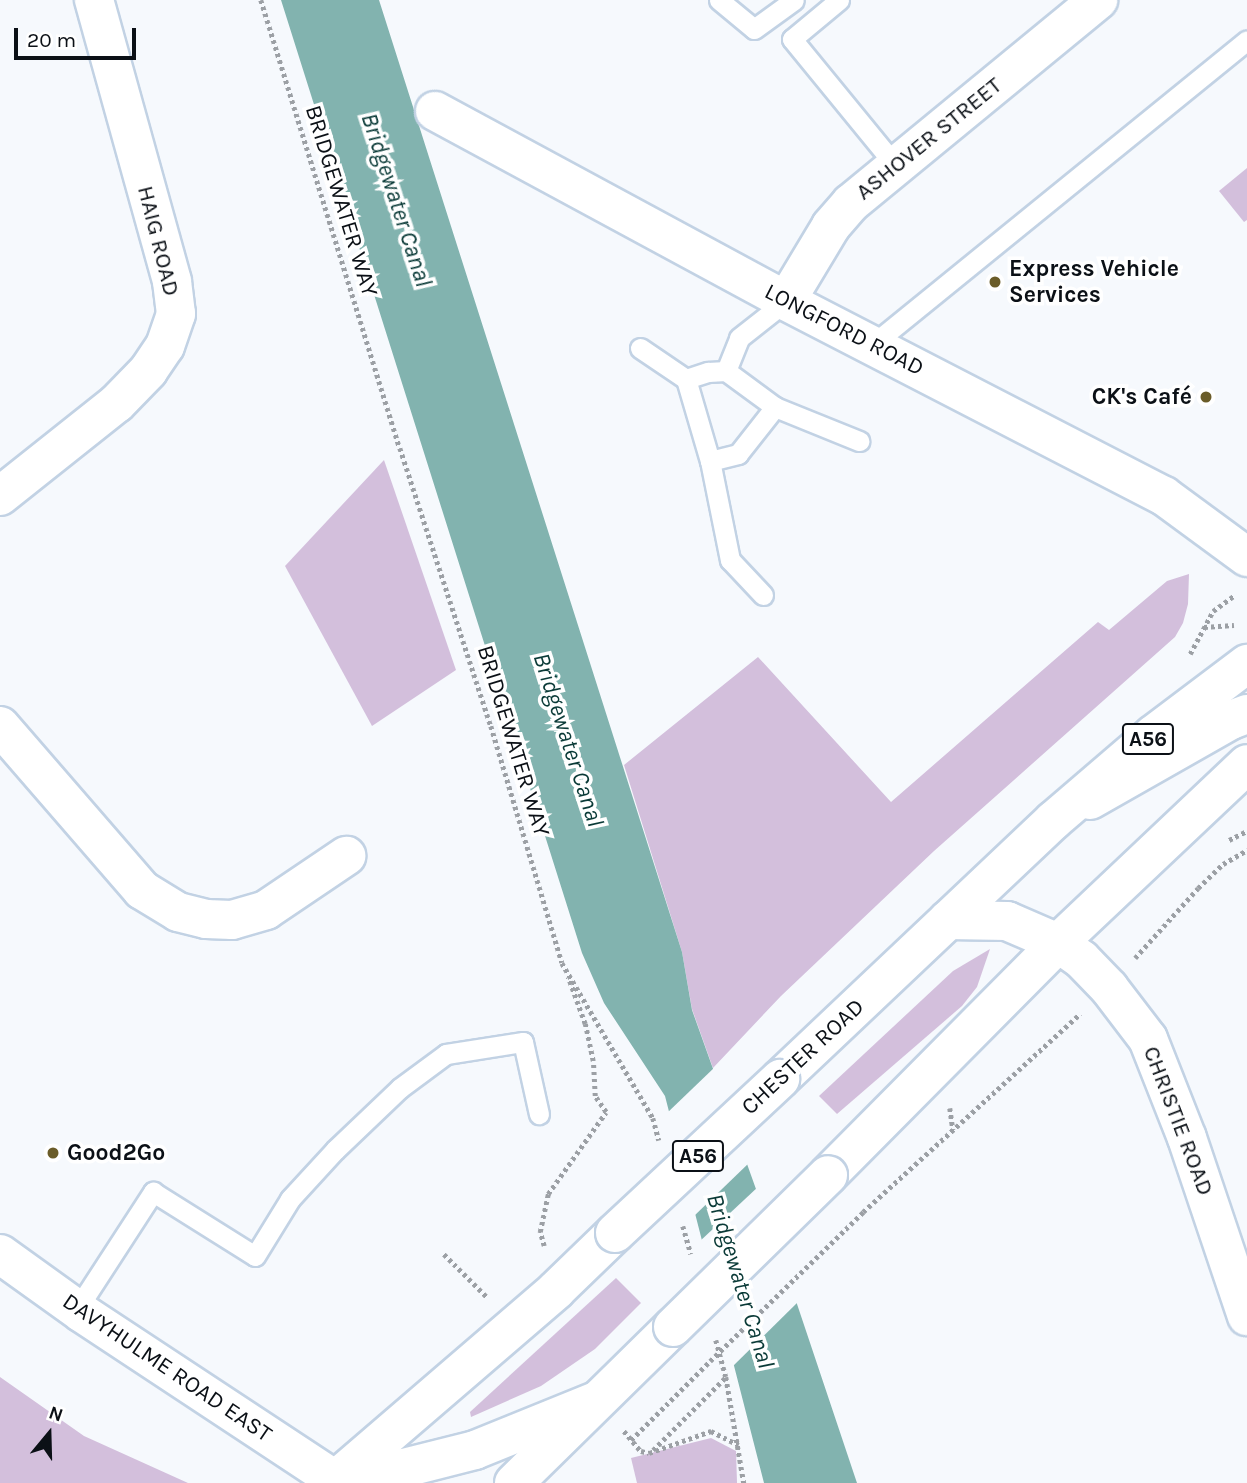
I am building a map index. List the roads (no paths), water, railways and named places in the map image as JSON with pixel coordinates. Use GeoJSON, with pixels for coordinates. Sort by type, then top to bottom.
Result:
{"type":"FeatureCollection","features":[{"type":"Feature","properties":{"kind":"main road","name":"HAIG ROAD"},"geometry":{"type":"LineString","coordinates":[[0,496],[117,403],[148,371],[165,346],[176,314],[172,281],[93,0]]}},
{"type":"Feature","properties":{"kind":"main road","name":"ASHOVER STREET"},"geometry":{"type":"LineString","coordinates":[[786,301],[831,226],[851,203],[1098,0]]}},
{"type":"Feature","properties":{"kind":"main road","name":"LONGFORD ROAD"},"geometry":{"type":"LineString","coordinates":[[435,111],[786,301],[1164,496],[1243,575]]}},
{"type":"Feature","properties":{"kind":"main road","name":"CHESTER ROAD"},"geometry":{"type":"LineString","coordinates":[[334,1482],[556,1290],[1054,820],[1153,735],[1247,664]]}},
{"type":"Feature","properties":{"kind":"main road"},"geometry":{"type":"LineString","coordinates":[[1054,820],[1231,720],[1247,714]]}},
{"type":"Feature","properties":{"kind":"main road"},"geometry":{"type":"LineString","coordinates":[[0,726],[142,890],[178,912],[206,919],[232,920],[266,910],[345,856]]}},
{"type":"Feature","properties":{"kind":"main road"},"geometry":{"type":"LineString","coordinates":[[514,1483],[828,1175],[1058,943],[1247,764]]}},
{"type":"Feature","properties":{"kind":"main road"},"geometry":{"type":"LineString","coordinates":[[1207,802],[1247,779]]}},
{"type":"Feature","properties":{"kind":"main road","name":"CHRISTIE ROAD"},"geometry":{"type":"LineString","coordinates":[[948,920],[1007,921],[1058,943],[1082,960],[1109,988],[1148,1039],[1187,1138],[1247,1316]]}},
{"type":"Feature","properties":{"kind":"main road","name":"DAVYHULME ROAD EAST"},"geometry":{"type":"LineString","coordinates":[[0,1254],[76,1309],[334,1482]]}},
{"type":"Feature","properties":{"kind":"main road"},"geometry":{"type":"LineString","coordinates":[[334,1482],[475,1450],[596,1401]]}},
{"type":"Feature","properties":{"kind":"lane"},"geometry":{"type":"LineString","coordinates":[[719,0],[754,29],[794,0]]}},
{"type":"Feature","properties":{"kind":"lane"},"geometry":{"type":"LineString","coordinates":[[839,0],[792,39],[896,166]]}},
{"type":"Feature","properties":{"kind":"lane"},"geometry":{"type":"LineString","coordinates":[[872,345],[1247,40]]}},
{"type":"Feature","properties":{"kind":"lane"},"geometry":{"type":"LineString","coordinates":[[726,371],[739,338],[786,301]]}},
{"type":"Feature","properties":{"kind":"lane"},"geometry":{"type":"LineString","coordinates":[[640,348],[686,379],[710,461],[730,560],[763,595]]}},
{"type":"Feature","properties":{"kind":"lane"},"geometry":{"type":"LineString","coordinates":[[686,379],[709,372],[726,371],[775,407],[859,441]]}},
{"type":"Feature","properties":{"kind":"lane"},"geometry":{"type":"LineString","coordinates":[[710,461],[738,454],[775,407]]}},
{"type":"Feature","properties":{"kind":"lane"},"geometry":{"type":"LineString","coordinates":[[76,1309],[153,1192],[255,1256],[290,1199],[335,1150],[400,1088],[446,1054],[523,1042],[539,1114]]}},
{"type":"Feature","properties":{"kind":"water","name":"Bridgewater Canal"},"geometry":{"type":"Polygon","coordinates":[[[281,0],[379,0],[682,952],[692,1010],[797,1304],[857,1483],[764,1483],[665,1096],[604,1003],[582,953],[281,0]]]}},
{"type":"Feature","properties":{"kind":"place","name":"Express Vehicle Services"},"geometry":{"type":"Point","coordinates":[995,282]}},
{"type":"Feature","properties":{"kind":"place","name":"CK's Café"},"geometry":{"type":"Point","coordinates":[1206,397]}},
{"type":"Feature","properties":{"kind":"place","name":"Good2Go"},"geometry":{"type":"Point","coordinates":[53,1153]}}]}
